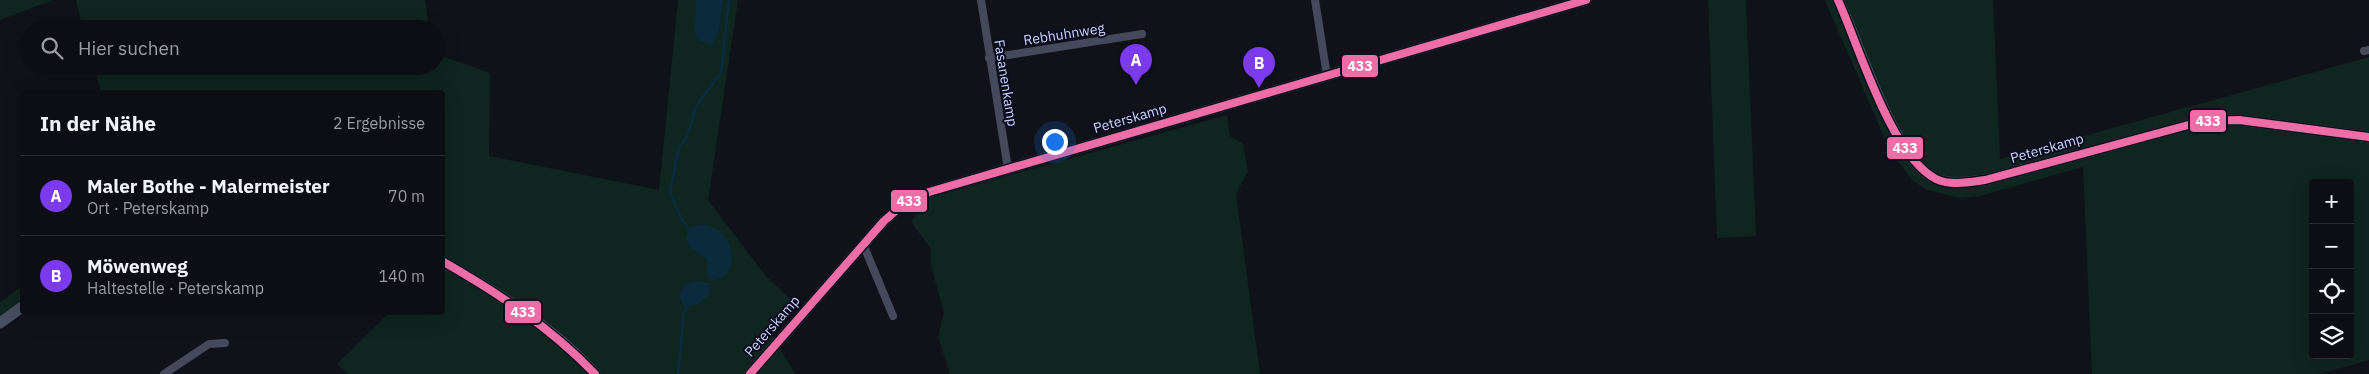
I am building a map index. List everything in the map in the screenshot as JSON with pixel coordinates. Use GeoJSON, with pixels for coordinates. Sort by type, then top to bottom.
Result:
{"type":"FeatureCollection","features":[{"type":"Feature","properties":{"kind":"street","name":"Fasanenkamp"},"geometry":{"type":"LineString","coordinates":[[981,0],[1008,169]]}},
{"type":"Feature","properties":{"kind":"street"},"geometry":{"type":"LineString","coordinates":[[1315,0],[1327,76]]}},
{"type":"Feature","properties":{"kind":"street","name":"Peterskamp"},"geometry":{"type":"LineString","coordinates":[[750,374],[863,244],[884,221],[906,202],[929,192],[1586,0]]}},
{"type":"Feature","properties":{"kind":"street","name":"Peterskamp"},"geometry":{"type":"LineString","coordinates":[[1838,0],[1904,147],[1917,165],[1937,179],[1959,183],[1986,180],[2203,121],[2238,120],[2369,137]]}},
{"type":"Feature","properties":{"kind":"street","name":"Rebhuhnweg"},"geometry":{"type":"LineString","coordinates":[[989,58],[1142,34]]}},
{"type":"Feature","properties":{"kind":"street"},"geometry":{"type":"LineString","coordinates":[[863,244],[892,316]]}},
{"type":"Feature","properties":{"kind":"street"},"geometry":{"type":"LineString","coordinates":[[445,263],[548,328],[578,355],[595,374]]}},
{"type":"Feature","properties":{"kind":"street"},"geometry":{"type":"LineString","coordinates":[[0,323],[20,308]]}},
{"type":"Feature","properties":{"kind":"street"},"geometry":{"type":"LineString","coordinates":[[164,374],[209,344],[225,343]]}},
{"type":"Feature","properties":{"kind":"green space"},"geometry":{"type":"Polygon","coordinates":[[[0,0],[53,0],[0,20],[0,0]]]}},
{"type":"Feature","properties":{"kind":"green space"},"geometry":{"type":"Polygon","coordinates":[[[76,0],[425,0],[428,20],[81,20],[76,0]]]}},
{"type":"Feature","properties":{"kind":"green space"},"geometry":{"type":"Polygon","coordinates":[[[678,0],[738,0],[708,200],[765,275],[794,303],[770,331],[795,374],[348,374],[337,364],[387,315],[445,315],[445,90],[100,90],[96,75],[445,75],[445,57],[490,73],[489,156],[659,190],[678,0]]]}},
{"type":"Feature","properties":{"kind":"green space"},"geometry":{"type":"Polygon","coordinates":[[[1708,0],[1746,0],[1756,236],[1717,238],[1708,0]]]}},
{"type":"Feature","properties":{"kind":"green space"},"geometry":{"type":"Polygon","coordinates":[[[1825,0],[1993,0],[2000,159],[2369,57],[2369,360],[2319,374],[2092,374],[2083,167],[1980,196],[1959,198],[1925,189],[1912,180],[1890,151],[1825,0]]]}},
{"type":"Feature","properties":{"kind":"green space"},"geometry":{"type":"Polygon","coordinates":[[[1227,115],[1230,136],[1243,143],[1248,172],[1236,194],[1260,374],[950,374],[938,337],[944,313],[931,265],[931,249],[911,222],[928,198],[1227,115]]]}},
{"type":"Feature","properties":{"kind":"green space"},"geometry":{"type":"Polygon","coordinates":[[[20,287],[20,302],[0,316],[0,302],[20,287]]]}},
{"type":"Feature","properties":{"kind":"water"},"geometry":{"type":"Polygon","coordinates":[[[696,0],[723,0],[719,29],[712,46],[697,40],[695,30],[696,0]]]}},
{"type":"Feature","properties":{"kind":"water"},"geometry":{"type":"Polygon","coordinates":[[[700,224],[713,227],[723,234],[728,241],[732,258],[730,267],[726,274],[719,279],[710,281],[707,273],[707,259],[689,247],[686,238],[689,229],[700,224]]]}},
{"type":"Feature","properties":{"kind":"water"},"geometry":{"type":"Polygon","coordinates":[[[697,281],[710,283],[710,294],[698,304],[687,307],[682,304],[679,294],[685,284],[697,281]]]}},
{"type":"Feature","properties":{"kind":"waterway"},"geometry":{"type":"LineString","coordinates":[[691,232],[681,218],[670,192],[679,147],[685,140],[695,108],[721,72],[729,0]]}},
{"type":"Feature","properties":{"kind":"waterway"},"geometry":{"type":"LineString","coordinates":[[678,374],[684,312],[688,305]]}},
{"type":"Feature","properties":{"kind":"transit line","name":"433"},"geometry":{"type":"LineString","coordinates":[[750,374],[884,221],[906,202],[929,192],[1586,0]]}},
{"type":"Feature","properties":{"kind":"transit line","name":"433"},"geometry":{"type":"LineString","coordinates":[[1838,0],[1866,71],[1891,124],[1905,148],[1920,167],[1936,179],[1942,181],[1960,183],[1985,180],[2203,121],[2239,120],[2369,137]]}},
{"type":"Feature","properties":{"kind":"transit line","name":"433"},"geometry":{"type":"LineString","coordinates":[[445,263],[542,326],[595,374]]}},
{"type":"Feature","properties":{"kind":"place","name":"Maler Bothe - Malermeister"},"geometry":{"type":"Point","coordinates":[1136,85]}},
{"type":"Feature","properties":{"kind":"place","name":"Möwenweg"},"geometry":{"type":"Point","coordinates":[1259,88]}}]}
